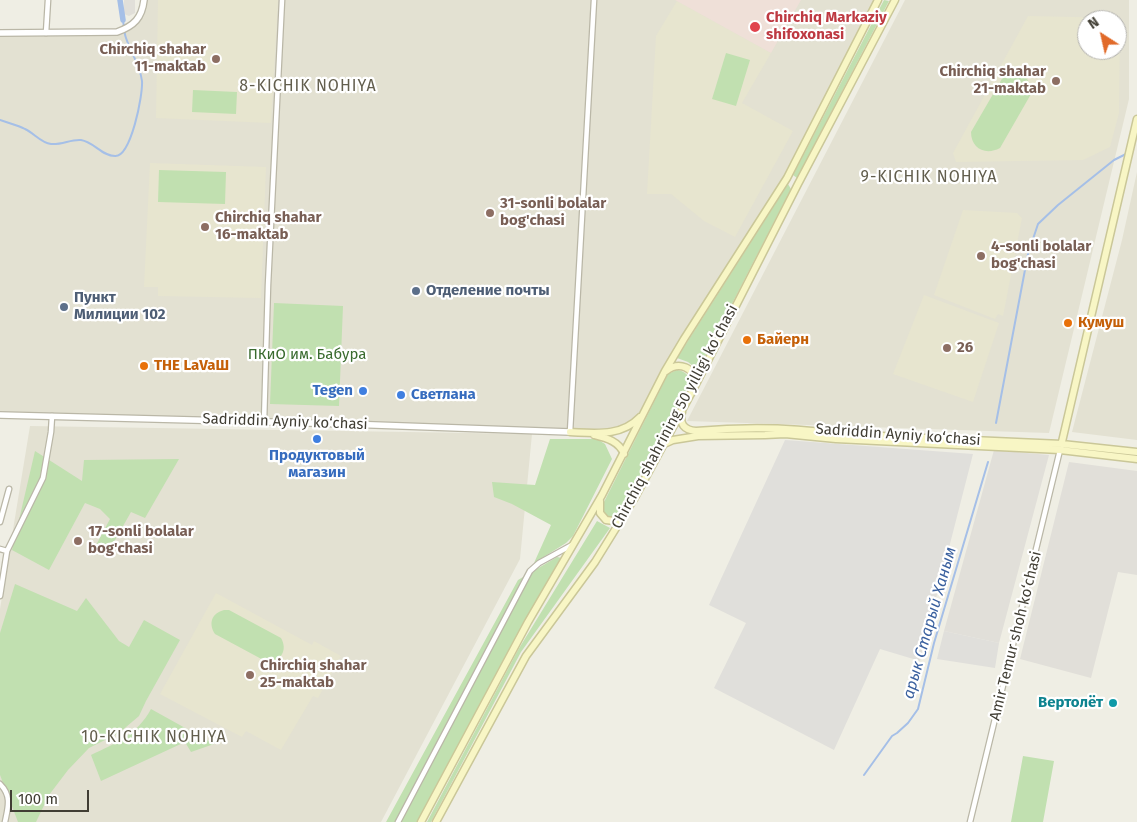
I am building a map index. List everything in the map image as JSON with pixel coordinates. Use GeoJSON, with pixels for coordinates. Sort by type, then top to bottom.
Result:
{"type":"FeatureCollection","features":[{"type":"Feature","properties":{"kind":"main road","name":"Chirchiq shahrining 50 yilligi koʻchasi"},"geometry":{"type":"LineString","coordinates":[[421,822],[528,622],[602,496],[665,371],[787,178],[878,0]]}},
{"type":"Feature","properties":{"kind":"main road","name":"Chirchiq shahrining 50 yilligi koʻchasi"},"geometry":{"type":"LineString","coordinates":[[436,822],[526,656],[595,562],[627,510],[694,388],[895,0]]}},
{"type":"Feature","properties":{"kind":"main road","name":"Amir Temur shoh ko‘chasi"},"geometry":{"type":"LineString","coordinates":[[1061,447],[1137,119]]}},
{"type":"Feature","properties":{"kind":"main road"},"geometry":{"type":"LineString","coordinates":[[787,178],[798,184]]}},
{"type":"Feature","properties":{"kind":"main road"},"geometry":{"type":"LineString","coordinates":[[665,371],[675,366],[686,367],[694,375],[694,388]]}},
{"type":"Feature","properties":{"kind":"main road","name":"Sadriddin Ayniy ko‘chasi"},"geometry":{"type":"LineString","coordinates":[[685,404],[681,416],[682,424],[685,428],[696,432],[774,428],[797,429],[837,434],[1137,452]]}},
{"type":"Feature","properties":{"kind":"main road"},"geometry":{"type":"LineString","coordinates":[[570,432],[618,431],[635,423],[644,412]]}},
{"type":"Feature","properties":{"kind":"main road"},"geometry":{"type":"LineString","coordinates":[[570,432],[606,438],[618,444],[624,454]]}},
{"type":"Feature","properties":{"kind":"main road","name":"Sadriddin Ayniy ko‘chasi"},"geometry":{"type":"LineString","coordinates":[[661,446],[673,440],[698,436],[785,434],[836,439],[1061,447],[1137,459]]}},
{"type":"Feature","properties":{"kind":"main road"},"geometry":{"type":"LineString","coordinates":[[602,496],[600,510],[606,520],[611,522],[616,520],[627,510]]}},
{"type":"Feature","properties":{"kind":"street"},"geometry":{"type":"LineString","coordinates":[[46,33],[48,0]]}},
{"type":"Feature","properties":{"kind":"street"},"geometry":{"type":"LineString","coordinates":[[0,33],[117,32],[129,27],[141,16],[144,0]]}},
{"type":"Feature","properties":{"kind":"street"},"geometry":{"type":"LineString","coordinates":[[264,422],[268,275],[282,0]]}},
{"type":"Feature","properties":{"kind":"street"},"geometry":{"type":"LineString","coordinates":[[570,432],[594,0]]}},
{"type":"Feature","properties":{"kind":"street","name":"Sadriddin Ayniy ko‘chasi"},"geometry":{"type":"LineString","coordinates":[[0,415],[570,432]]}},
{"type":"Feature","properties":{"kind":"street"},"geometry":{"type":"LineString","coordinates":[[0,596],[7,551],[43,478],[52,416]]}},
{"type":"Feature","properties":{"kind":"street","name":"Amir Temur shoh ko‘chasi"},"geometry":{"type":"LineString","coordinates":[[970,822],[1061,447]]}},
{"type":"Feature","properties":{"kind":"street"},"geometry":{"type":"LineString","coordinates":[[0,522],[9,489]]}},
{"type":"Feature","properties":{"kind":"street"},"geometry":{"type":"LineString","coordinates":[[398,822],[530,571],[539,563],[575,543]]}},
{"type":"Feature","properties":{"kind":"street"},"geometry":{"type":"LineString","coordinates":[[0,549],[7,551]]}},
{"type":"Feature","properties":{"kind":"street"},"geometry":{"type":"LineString","coordinates":[[0,784],[5,789],[9,800],[5,822]]}},
{"type":"Feature","properties":{"kind":"shaded area"},"geometry":{"type":"Polygon","coordinates":[[[124,0],[135,0],[135,13],[129,16],[124,14],[124,0]]]}},
{"type":"Feature","properties":{"kind":"shaded area","name":"8-KICHIK NOHIYA"},"geometry":{"type":"Polygon","coordinates":[[[144,0],[878,0],[787,178],[684,339],[644,412],[618,431],[0,415],[0,33],[117,32],[133,25],[144,0]]]}},
{"type":"Feature","properties":{"kind":"shaded area","name":"Chirchiq shahar 11-maktab"},"geometry":{"type":"Polygon","coordinates":[[[158,0],[278,0],[271,123],[156,118],[158,0]]]}},
{"type":"Feature","properties":{"kind":"shaded area","name":"Chirchiq Markaziy shifoxonasi"},"geometry":{"type":"Polygon","coordinates":[[[675,0],[801,0],[771,53],[675,0]]]}},
{"type":"Feature","properties":{"kind":"shaded area","name":"9-KICHIK NOHIYA"},"geometry":{"type":"Polygon","coordinates":[[[905,0],[1129,0],[1129,99],[1049,433],[687,421],[905,0]]]}},
{"type":"Feature","properties":{"kind":"shaded area"},"geometry":{"type":"Polygon","coordinates":[[[677,1],[771,53],[742,103],[793,131],[735,237],[704,221],[671,194],[647,194],[656,36],[677,1]]]}},
{"type":"Feature","properties":{"kind":"shaded area","name":"Chirchiq shahar 21-maktab"},"geometry":{"type":"Polygon","coordinates":[[[1028,16],[1077,17],[1077,60],[1120,60],[1119,113],[1110,147],[1083,160],[956,162],[953,153],[1028,16]]]}},
{"type":"Feature","properties":{"kind":"shaded area","name":"Chirchiq shahar 16-maktab"},"geometry":{"type":"Polygon","coordinates":[[[150,163],[266,167],[261,298],[158,296],[158,287],[144,287],[150,163]]]}},
{"type":"Feature","properties":{"kind":"shaded area"},"geometry":{"type":"Polygon","coordinates":[[[1137,172],[1137,440],[1072,432],[1122,240],[1137,172]]]}},
{"type":"Feature","properties":{"kind":"shaded area","name":"4-sonli bolalar bog'chasi"},"geometry":{"type":"Polygon","coordinates":[[[963,210],[1017,213],[1022,218],[1003,316],[998,314],[995,319],[934,295],[963,210]]]}},
{"type":"Feature","properties":{"kind":"shaded area","name":"26"},"geometry":{"type":"Polygon","coordinates":[[[924,295],[999,323],[973,402],[893,374],[924,295]]]}},
{"type":"Feature","properties":{"kind":"shaded area","name":"10-KICHIK NOHIYA"},"geometry":{"type":"Polygon","coordinates":[[[30,426],[532,434],[520,559],[381,822],[0,822],[0,609],[30,426]]]}},
{"type":"Feature","properties":{"kind":"shaded area"},"geometry":{"type":"Polygon","coordinates":[[[785,440],[973,454],[920,661],[880,649],[834,750],[714,688],[746,623],[709,605],[785,440]]]}},
{"type":"Feature","properties":{"kind":"shaded area"},"geometry":{"type":"Polygon","coordinates":[[[994,450],[1049,455],[999,643],[944,631],[994,450]]]}},
{"type":"Feature","properties":{"kind":"shaded area"},"geometry":{"type":"Polygon","coordinates":[[[1069,462],[1137,471],[1137,575],[1118,572],[1091,678],[1020,659],[1069,462]]]}},
{"type":"Feature","properties":{"kind":"shaded area","name":"Chirchiq shahar 25-maktab"},"geometry":{"type":"Polygon","coordinates":[[[216,593],[312,645],[314,641],[341,656],[318,698],[313,696],[281,750],[246,731],[242,737],[160,694],[216,593]]]}},
{"type":"Feature","properties":{"kind":"shaded area"},"geometry":{"type":"Polygon","coordinates":[[[944,631],[999,643],[995,668],[937,659],[944,631]]]}},
{"type":"Feature","properties":{"kind":"green space"},"geometry":{"type":"Polygon","coordinates":[[[884,0],[889,1],[797,178],[793,175],[884,0]]]}},
{"type":"Feature","properties":{"kind":"green space"},"geometry":{"type":"Polygon","coordinates":[[[726,53],[750,60],[736,106],[712,99],[726,53]]]}},
{"type":"Feature","properties":{"kind":"green space"},"geometry":{"type":"Polygon","coordinates":[[[1013,73],[1021,74],[1027,79],[1031,94],[1000,148],[984,151],[973,142],[971,132],[1003,77],[1013,73]]]}},
{"type":"Feature","properties":{"kind":"green space"},"geometry":{"type":"Polygon","coordinates":[[[193,90],[237,92],[236,114],[192,112],[193,90]]]}},
{"type":"Feature","properties":{"kind":"green space"},"geometry":{"type":"Polygon","coordinates":[[[159,170],[226,172],[225,204],[158,202],[159,170]]]}},
{"type":"Feature","properties":{"kind":"green space"},"geometry":{"type":"Polygon","coordinates":[[[788,184],[791,189],[698,370],[688,362],[677,358],[788,184]]]}},
{"type":"Feature","properties":{"kind":"green space","name":"ПКиО им. Бабура"},"geometry":{"type":"Polygon","coordinates":[[[274,303],[343,306],[339,406],[270,404],[274,303]]]}},
{"type":"Feature","properties":{"kind":"green space"},"geometry":{"type":"Polygon","coordinates":[[[677,370],[687,374],[689,385],[619,513],[614,517],[607,516],[603,510],[603,504],[668,374],[677,370]]]}},
{"type":"Feature","properties":{"kind":"green space"},"geometry":{"type":"Polygon","coordinates":[[[550,439],[597,439],[605,444],[612,459],[573,536],[566,543],[534,563],[551,525],[512,504],[494,497],[492,482],[535,485],[550,439]]]}},
{"type":"Feature","properties":{"kind":"green space"},"geometry":{"type":"Polygon","coordinates":[[[35,451],[82,481],[84,460],[179,459],[145,518],[131,512],[106,556],[94,549],[110,519],[100,509],[85,503],[49,570],[12,550],[35,451]]]}},
{"type":"Feature","properties":{"kind":"green space"},"geometry":{"type":"Polygon","coordinates":[[[597,521],[610,528],[521,652],[431,822],[427,822],[518,650],[597,521]]]}},
{"type":"Feature","properties":{"kind":"green space"},"geometry":{"type":"Polygon","coordinates":[[[557,557],[562,558],[418,822],[386,822],[518,580],[557,557]]]}},
{"type":"Feature","properties":{"kind":"green space"},"geometry":{"type":"Polygon","coordinates":[[[15,584],[77,611],[86,598],[119,641],[129,647],[144,620],[180,640],[139,716],[119,733],[89,748],[68,770],[49,795],[36,822],[18,822],[0,775],[0,633],[15,584]]]}},
{"type":"Feature","properties":{"kind":"green space"},"geometry":{"type":"Polygon","coordinates":[[[229,610],[281,638],[284,647],[279,658],[267,662],[215,634],[212,619],[217,613],[229,610]]]}},
{"type":"Feature","properties":{"kind":"green space"},"geometry":{"type":"Polygon","coordinates":[[[151,709],[214,744],[191,752],[185,742],[101,781],[91,755],[132,732],[151,709]]]}},
{"type":"Feature","properties":{"kind":"green space"},"geometry":{"type":"Polygon","coordinates":[[[1023,756],[1054,761],[1043,822],[1011,822],[1023,756]]]}},
{"type":"Feature","properties":{"kind":"waterway"},"geometry":{"type":"LineString","coordinates":[[120,0],[123,20]]}},
{"type":"Feature","properties":{"kind":"waterway"},"geometry":{"type":"LineString","coordinates":[[0,120],[22,128],[47,143],[55,144],[81,140],[110,155],[121,154],[126,147],[135,124],[142,88],[139,70],[125,36],[123,20]]}},
{"type":"Feature","properties":{"kind":"waterway","name":"арык Старый Ханым"},"geometry":{"type":"LineString","coordinates":[[996,423],[1028,254],[1038,224],[1058,205],[1114,160],[1126,154]]}},
{"type":"Feature","properties":{"kind":"waterway","name":"арык Старый Ханым"},"geometry":{"type":"LineString","coordinates":[[864,775],[892,736],[908,723],[918,709],[934,643],[988,462]]}},
{"type":"Feature","properties":{"kind":"place","name":"Chirchiq Markaziy shifoxonasi"},"geometry":{"type":"Point","coordinates":[755,27]}},
{"type":"Feature","properties":{"kind":"place","name":"Chirchiq shahar 11-maktab"},"geometry":{"type":"Point","coordinates":[216,59]}},
{"type":"Feature","properties":{"kind":"place","name":"Chirchiq shahar 21-maktab"},"geometry":{"type":"Point","coordinates":[1056,81]}},
{"type":"Feature","properties":{"kind":"place","name":"31-sonli bolalar bog'chasi"},"geometry":{"type":"Point","coordinates":[490,213]}},
{"type":"Feature","properties":{"kind":"place","name":"Chirchiq shahar 16-maktab"},"geometry":{"type":"Point","coordinates":[205,227]}},
{"type":"Feature","properties":{"kind":"place","name":"4-sonli bolalar bog'chasi"},"geometry":{"type":"Point","coordinates":[981,256]}},
{"type":"Feature","properties":{"kind":"place","name":"Отделение почты"},"geometry":{"type":"Point","coordinates":[416,291]}},
{"type":"Feature","properties":{"kind":"place","name":"Пункт Милиции 102"},"geometry":{"type":"Point","coordinates":[64,307]}},
{"type":"Feature","properties":{"kind":"place","name":"Кумуш"},"geometry":{"type":"Point","coordinates":[1068,323]}},
{"type":"Feature","properties":{"kind":"place","name":"Байерн"},"geometry":{"type":"Point","coordinates":[747,340]}},
{"type":"Feature","properties":{"kind":"place","name":"26"},"geometry":{"type":"Point","coordinates":[947,348]}},
{"type":"Feature","properties":{"kind":"place","name":"THE LaVaШ"},"geometry":{"type":"Point","coordinates":[144,366]}},
{"type":"Feature","properties":{"kind":"place","name":"Tegen"},"geometry":{"type":"Point","coordinates":[363,391]}},
{"type":"Feature","properties":{"kind":"place","name":"Светлана"},"geometry":{"type":"Point","coordinates":[401,395]}},
{"type":"Feature","properties":{"kind":"place","name":"Продуктовый магазин"},"geometry":{"type":"Point","coordinates":[317,439]}},
{"type":"Feature","properties":{"kind":"place","name":"17-sonli bolalar bog'chasi"},"geometry":{"type":"Point","coordinates":[78,541]}},
{"type":"Feature","properties":{"kind":"place","name":"Chirchiq shahar 25-maktab"},"geometry":{"type":"Point","coordinates":[250,675]}},
{"type":"Feature","properties":{"kind":"place","name":"Вертолёт"},"geometry":{"type":"Point","coordinates":[1113,703]}},
{"type":"Feature","properties":{"kind":"district","name":"8-KICHIK NOHIYA"},"geometry":{"type":"Point","coordinates":[308,87]}},
{"type":"Feature","properties":{"kind":"district","name":"9-KICHIK NOHIYA"},"geometry":{"type":"Point","coordinates":[929,178]}},
{"type":"Feature","properties":{"kind":"district","name":"10-KICHIK NOHIYA"},"geometry":{"type":"Point","coordinates":[154,738]}}]}
